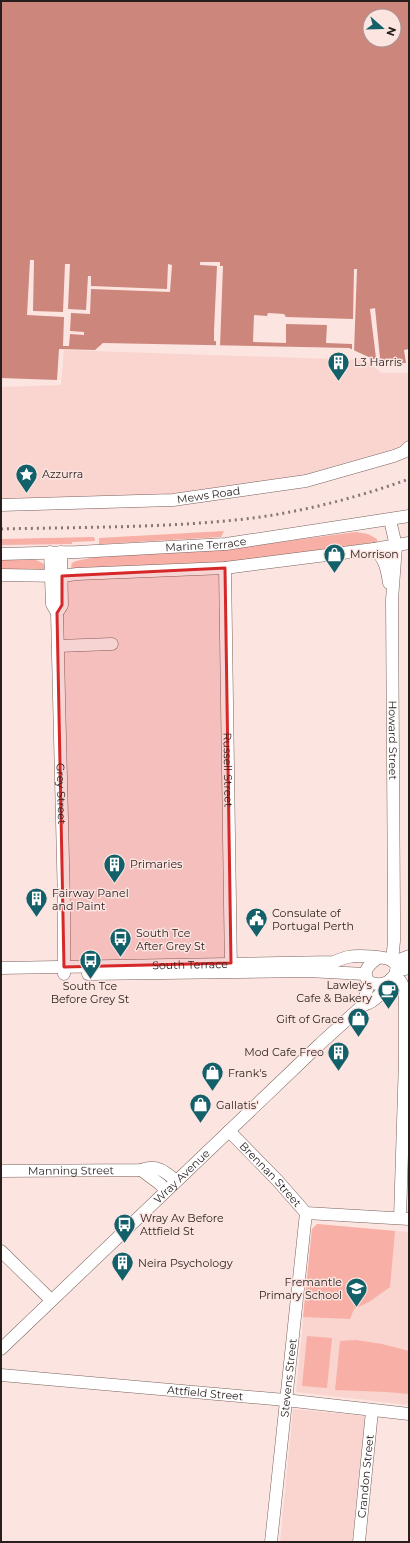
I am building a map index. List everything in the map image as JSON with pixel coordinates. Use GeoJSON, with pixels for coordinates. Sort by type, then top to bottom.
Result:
{"type":"FeatureCollection","features":[{"type":"Feature","properties":{"kind":"street","name":"Mews Road"},"geometry":{"type":"LineString","coordinates":[[1,505],[173,500],[306,481],[394,456],[407,450]]}},
{"type":"Feature","properties":{"kind":"street","name":"Marine Terrace"},"geometry":{"type":"LineString","coordinates":[[1,554],[226,544],[409,516]]}},
{"type":"Feature","properties":{"kind":"street","name":"Howard Street"},"geometry":{"type":"LineString","coordinates":[[390,520],[396,546],[392,600],[393,970]]}},
{"type":"Feature","properties":{"kind":"street"},"geometry":{"type":"LineString","coordinates":[[1,575],[56,576],[85,573],[225,568],[374,549],[409,543]]}},
{"type":"Feature","properties":{"kind":"street"},"geometry":{"type":"LineString","coordinates":[[374,549],[382,556],[384,561],[392,600]]}},
{"type":"Feature","properties":{"kind":"street","name":"Grey Street"},"geometry":{"type":"LineString","coordinates":[[56,552],[56,576],[62,605],[57,613],[64,903],[64,971]]}},
{"type":"Feature","properties":{"kind":"street","name":"Russell Street"},"geometry":{"type":"LineString","coordinates":[[225,568],[231,968]]}},
{"type":"Feature","properties":{"kind":"street"},"geometry":{"type":"LineString","coordinates":[[58,646],[112,644]]}},
{"type":"Feature","properties":{"kind":"street","name":"South Terrace"},"geometry":{"type":"LineString","coordinates":[[1,976],[64,971],[231,968],[334,962],[357,956],[378,958],[393,970],[382,984],[367,978],[308,971],[231,968]]}},
{"type":"Feature","properties":{"kind":"street"},"geometry":{"type":"LineString","coordinates":[[393,970],[409,956]]}},
{"type":"Feature","properties":{"kind":"street"},"geometry":{"type":"LineString","coordinates":[[363,1005],[367,978],[366,968],[378,958]]}},
{"type":"Feature","properties":{"kind":"street","name":"South Terrace"},"geometry":{"type":"LineString","coordinates":[[1,968],[64,971]]}},
{"type":"Feature","properties":{"kind":"street"},"geometry":{"type":"LineString","coordinates":[[393,970],[409,968]]}},
{"type":"Feature","properties":{"kind":"street"},"geometry":{"type":"LineString","coordinates":[[393,970],[405,990],[405,1218]]}},
{"type":"Feature","properties":{"kind":"street","name":"Wray Avenue"},"geometry":{"type":"LineString","coordinates":[[1,1349],[176,1181],[363,1005],[370,1003],[378,996],[393,970]]}},
{"type":"Feature","properties":{"kind":"street","name":"Brennan Street"},"geometry":{"type":"LineString","coordinates":[[229,1131],[278,1180],[306,1213],[405,1218]]}},
{"type":"Feature","properties":{"kind":"street","name":"Manning Street"},"geometry":{"type":"LineString","coordinates":[[1,1171],[141,1170],[148,1167],[164,1171],[176,1181]]}},
{"type":"Feature","properties":{"kind":"street"},"geometry":{"type":"LineString","coordinates":[[141,1170],[160,1184],[166,1191]]}},
{"type":"Feature","properties":{"kind":"street","name":"Stevens Street"},"geometry":{"type":"LineString","coordinates":[[271,1542],[306,1213]]}},
{"type":"Feature","properties":{"kind":"street"},"geometry":{"type":"LineString","coordinates":[[1,1251],[51,1300]]}},
{"type":"Feature","properties":{"kind":"street","name":"Attfield Street"},"geometry":{"type":"LineString","coordinates":[[1,1375],[285,1400],[409,1414]]}},
{"type":"Feature","properties":{"kind":"street","name":"Crandon Street"},"geometry":{"type":"LineString","coordinates":[[359,1542],[372,1411]]}},
{"type":"Feature","properties":{"kind":"highlighted area"},"geometry":{"type":"Polygon","coordinates":[[[225,568],[231,963],[64,967],[57,613],[62,605],[62,576],[225,568]]]}},
{"type":"Feature","properties":{"kind":"shaded area"},"geometry":{"type":"Polygon","coordinates":[[[1,1],[409,1],[409,349],[404,350],[406,363],[397,363],[378,358],[373,359],[349,348],[103,343],[95,350],[59,349],[57,380],[1,378],[1,1]]]}},
{"type":"Feature","properties":{"kind":"shaded area"},"geometry":{"type":"Polygon","coordinates":[[[64,350],[365,360],[382,373],[409,373],[409,442],[394,449],[209,502],[105,509],[1,511],[1,387],[61,385],[64,350]]]}},
{"type":"Feature","properties":{"kind":"shaded area"},"geometry":{"type":"Polygon","coordinates":[[[224,531],[221,537],[102,544],[99,546],[99,538],[224,531]]]}},
{"type":"Feature","properties":{"kind":"shaded area"},"geometry":{"type":"Polygon","coordinates":[[[356,532],[368,534],[377,539],[377,542],[230,563],[72,569],[71,567],[72,563],[76,561],[99,556],[213,551],[356,532]]]}},
{"type":"Feature","properties":{"kind":"shaded area"},"geometry":{"type":"Polygon","coordinates":[[[94,537],[95,541],[72,542],[72,544],[1,545],[1,539],[94,537]]]}},
{"type":"Feature","properties":{"kind":"shaded area"},"geometry":{"type":"Polygon","coordinates":[[[1,558],[24,558],[39,561],[44,564],[45,568],[43,570],[1,571],[1,558]]]}},
{"type":"Feature","properties":{"kind":"shaded area","name":"Fremantle Primary School"},"geometry":{"type":"Polygon","coordinates":[[[317,1224],[409,1232],[409,1405],[296,1392],[312,1229],[317,1224]]]}},
{"type":"Feature","properties":{"kind":"shaded area"},"geometry":{"type":"Polygon","coordinates":[[[317,1224],[395,1231],[390,1287],[369,1302],[354,1309],[350,1319],[303,1317],[312,1229],[317,1224]]]}},
{"type":"Feature","properties":{"kind":"shaded area"},"geometry":{"type":"Polygon","coordinates":[[[307,1336],[332,1338],[327,1388],[302,1386],[307,1336]]]}},
{"type":"Feature","properties":{"kind":"shaded area"},"geometry":{"type":"Polygon","coordinates":[[[356,1340],[382,1344],[409,1351],[409,1394],[335,1390],[340,1341],[356,1340]]]}},
{"type":"Feature","properties":{"kind":"shaded area"},"geometry":{"type":"Polygon","coordinates":[[[293,1409],[365,1416],[352,1542],[280,1542],[293,1409]]]}},
{"type":"Feature","properties":{"kind":"pier"},"geometry":{"type":"Polygon","coordinates":[[[30,260],[34,260],[33,311],[63,312],[65,264],[70,264],[68,309],[86,310],[88,276],[91,276],[91,286],[167,289],[168,264],[172,265],[170,292],[91,289],[90,314],[71,313],[70,331],[84,332],[84,335],[70,334],[69,346],[63,346],[64,317],[27,315],[30,260]]]}},
{"type":"Feature","properties":{"kind":"pier"},"geometry":{"type":"Polygon","coordinates":[[[200,262],[220,262],[220,266],[223,266],[220,347],[216,347],[216,341],[214,341],[217,266],[200,265],[200,262]]]}},
{"type":"Feature","properties":{"kind":"pier"},"geometry":{"type":"Polygon","coordinates":[[[354,269],[357,269],[354,352],[352,351],[352,344],[326,343],[327,325],[286,324],[286,343],[253,342],[254,315],[267,316],[268,313],[284,314],[286,317],[353,319],[354,269]]]}},
{"type":"Feature","properties":{"kind":"pier"},"geometry":{"type":"Polygon","coordinates":[[[375,308],[380,358],[376,358],[370,309],[375,308]]]}},
{"type":"Feature","properties":{"kind":"railway"},"geometry":{"type":"LineString","coordinates":[[1,529],[191,524],[253,518],[332,503],[409,479]]}},
{"type":"Feature","properties":{"kind":"place","name":"L3 Harris"},"geometry":{"type":"Point","coordinates":[338,382]}},
{"type":"Feature","properties":{"kind":"place","name":"Azzurra"},"geometry":{"type":"Point","coordinates":[26,494]}},
{"type":"Feature","properties":{"kind":"place","name":"Morrison"},"geometry":{"type":"Point","coordinates":[334,574]}},
{"type":"Feature","properties":{"kind":"place","name":"Primaries"},"geometry":{"type":"Point","coordinates":[115,884]}},
{"type":"Feature","properties":{"kind":"place","name":"Fairway Panel and Paint"},"geometry":{"type":"Point","coordinates":[36,918]}},
{"type":"Feature","properties":{"kind":"place","name":"Consulate of Portugal Perth"},"geometry":{"type":"Point","coordinates":[257,938]}},
{"type":"Feature","properties":{"kind":"place","name":"South Tce After Grey St"},"geometry":{"type":"Point","coordinates":[121,958]}},
{"type":"Feature","properties":{"kind":"place","name":"South Tce Before Grey St"},"geometry":{"type":"Point","coordinates":[90,980]}},
{"type":"Feature","properties":{"kind":"place","name":"Lawley's Cafe & Bakery"},"geometry":{"type":"Point","coordinates":[388,1010]}},
{"type":"Feature","properties":{"kind":"place","name":"Gift of Grace"},"geometry":{"type":"Point","coordinates":[359,1038]}},
{"type":"Feature","properties":{"kind":"place","name":"Mod Cafe Freo"},"geometry":{"type":"Point","coordinates":[339,1072]}},
{"type":"Feature","properties":{"kind":"place","name":"Frank's"},"geometry":{"type":"Point","coordinates":[213,1092]}},
{"type":"Feature","properties":{"kind":"place","name":"Gallatis'"},"geometry":{"type":"Point","coordinates":[200,1124]}},
{"type":"Feature","properties":{"kind":"place","name":"Wray Av Before Attfield St"},"geometry":{"type":"Point","coordinates":[124,1244]}},
{"type":"Feature","properties":{"kind":"place","name":"Neira Psychology"},"geometry":{"type":"Point","coordinates":[123,1282]}},
{"type":"Feature","properties":{"kind":"place","name":"Fremantle Primary School"},"geometry":{"type":"Point","coordinates":[357,1308]}}]}
